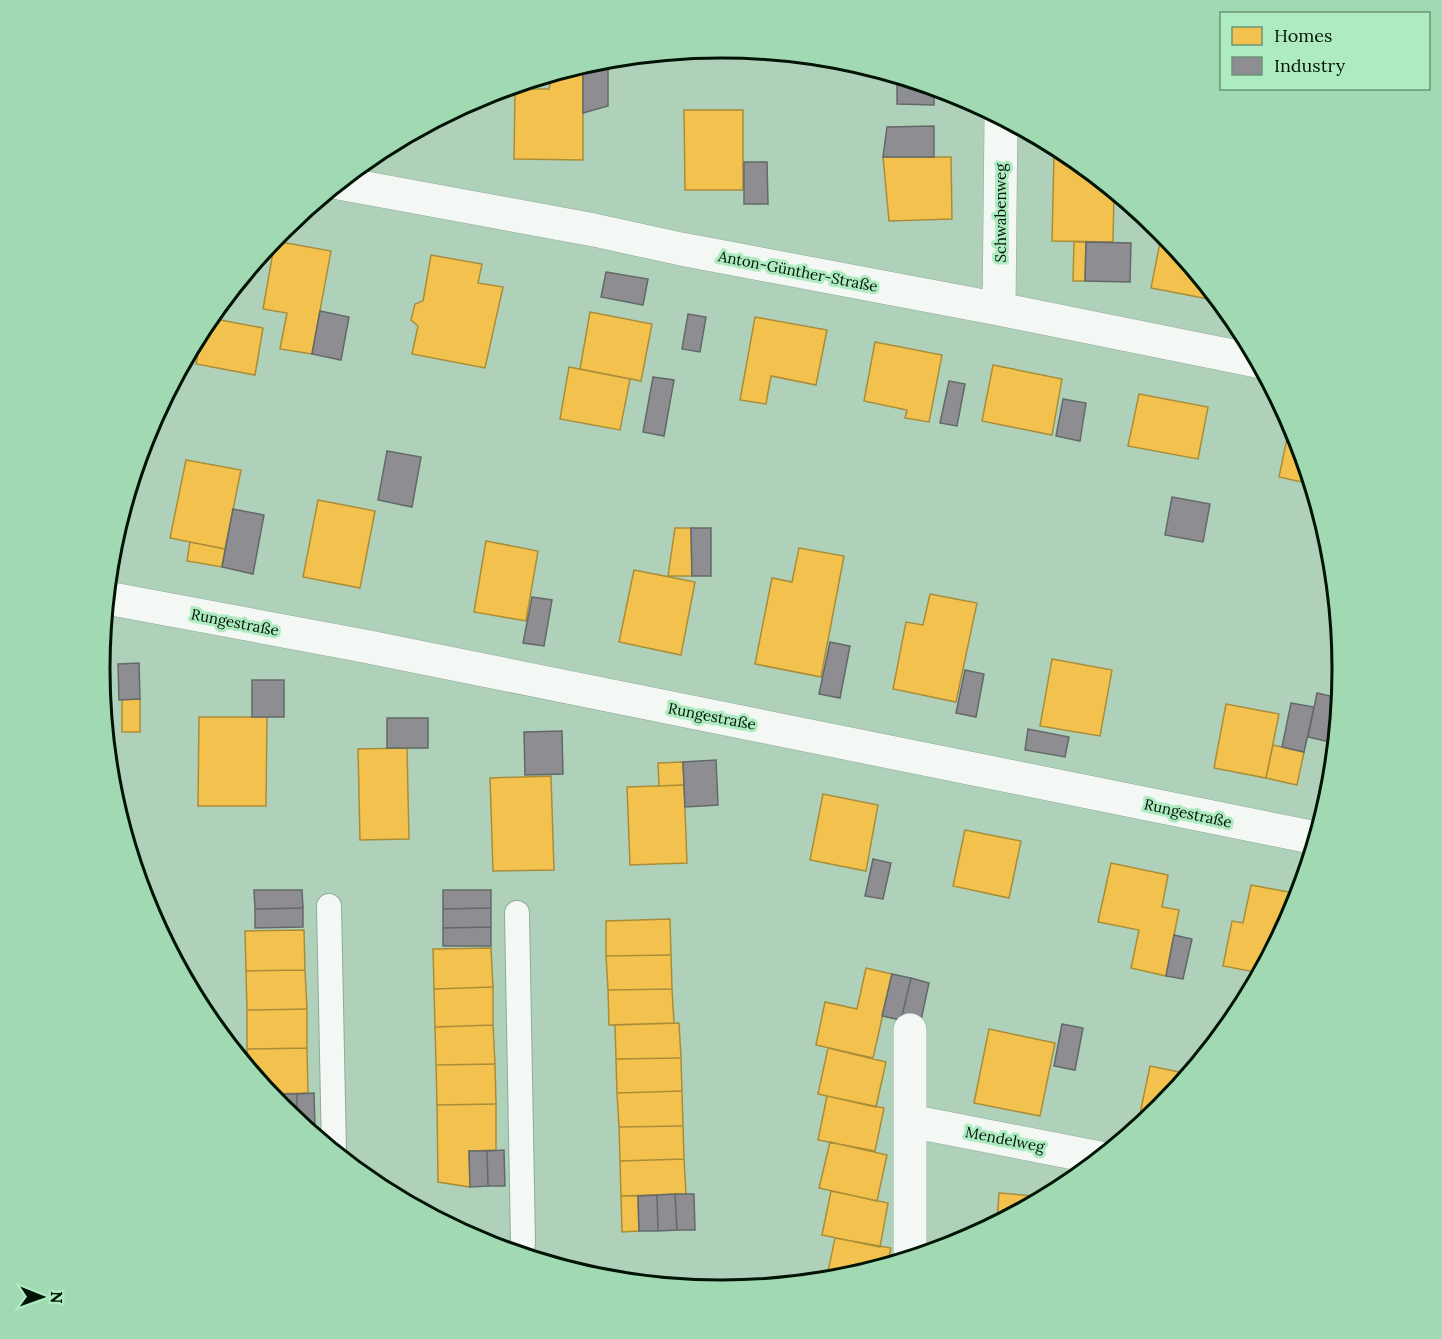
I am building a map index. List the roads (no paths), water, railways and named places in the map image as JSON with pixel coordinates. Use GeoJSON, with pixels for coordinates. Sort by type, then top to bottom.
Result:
{"type":"FeatureCollection","features":[{"type":"Feature","properties":{"kind":"street","name":"Schwabenweg"},"geometry":{"type":"LineString","coordinates":[[999,309],[1001,127]]}},
{"type":"Feature","properties":{"kind":"street","name":"Anton-Günther-Straße"},"geometry":{"type":"LineString","coordinates":[[349,185],[594,230],[1247,359]]}},
{"type":"Feature","properties":{"kind":"street","name":"Rungestraße"},"geometry":{"type":"LineString","coordinates":[[114,599],[364,646],[1309,836]]}},
{"type":"Feature","properties":{"kind":"street"},"geometry":{"type":"LineString","coordinates":[[910,1030],[910,1250]]}},
{"type":"Feature","properties":{"kind":"street","name":"Mendelweg"},"geometry":{"type":"LineString","coordinates":[[910,1121],[1090,1156]]}},
{"type":"Feature","properties":{"kind":"lane"},"geometry":{"type":"LineString","coordinates":[[329,906],[334,1142]]}},
{"type":"Feature","properties":{"kind":"lane"},"geometry":{"type":"LineString","coordinates":[[517,913],[522,1247]]}}]}
